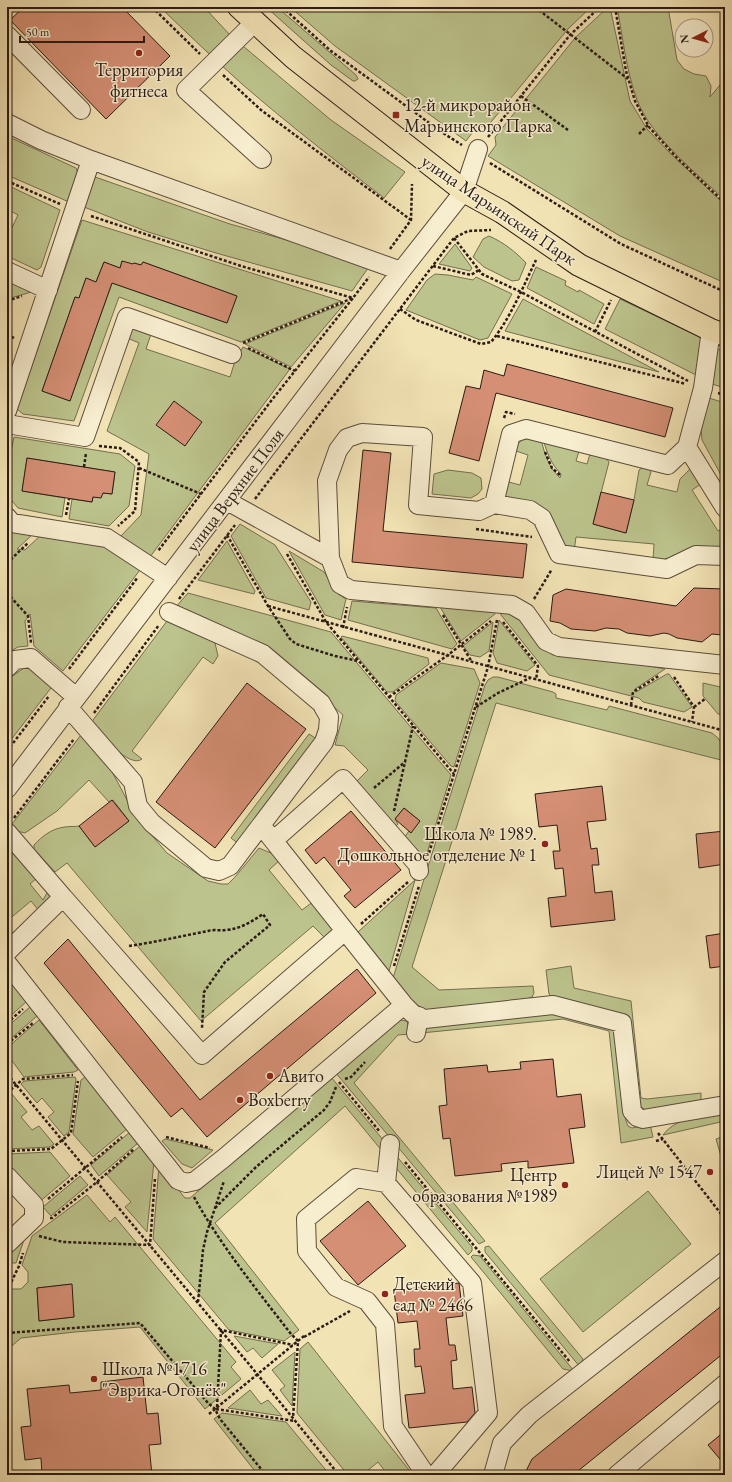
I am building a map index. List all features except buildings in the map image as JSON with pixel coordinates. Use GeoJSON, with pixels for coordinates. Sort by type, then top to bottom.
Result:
{"type":"FeatureCollection","features":[{"type":"Feature","properties":{"kind":"main road","name":"улица Марьинский Парк"},"geometry":{"type":"LineString","coordinates":[[239,7],[293,57],[464,191],[502,212],[579,265],[718,333]]}},
{"type":"Feature","properties":{"kind":"street"},"geometry":{"type":"LineString","coordinates":[[255,22],[186,90],[262,159]]}},
{"type":"Feature","properties":{"kind":"street"},"geometry":{"type":"LineString","coordinates":[[7,35],[81,110]]}},
{"type":"Feature","properties":{"kind":"street"},"geometry":{"type":"LineString","coordinates":[[7,123],[42,140],[91,160],[401,271]]}},
{"type":"Feature","properties":{"kind":"street"},"geometry":{"type":"LineString","coordinates":[[464,191],[477,152]]}},
{"type":"Feature","properties":{"kind":"street"},"geometry":{"type":"LineString","coordinates":[[7,411],[91,160]]}},
{"type":"Feature","properties":{"kind":"street","name":"улица Верхние Поля"},"geometry":{"type":"LineString","coordinates":[[7,789],[401,271],[464,191]]}},
{"type":"Feature","properties":{"kind":"street"},"geometry":{"type":"LineString","coordinates":[[7,271],[48,290]]}},
{"type":"Feature","properties":{"kind":"street"},"geometry":{"type":"LineString","coordinates":[[7,424],[86,437],[126,317],[232,354]]}},
{"type":"Feature","properties":{"kind":"street"},"geometry":{"type":"LineString","coordinates":[[494,504],[511,434],[526,429],[668,465],[687,447],[718,333]]}},
{"type":"Feature","properties":{"kind":"street"},"geometry":{"type":"LineString","coordinates":[[725,556],[696,556],[667,569],[559,554],[542,518],[530,510],[494,504],[479,511],[418,505],[423,437],[362,433],[347,438],[338,450],[327,481],[330,558],[340,584],[351,590],[512,605],[526,613],[546,641],[559,646],[670,664],[725,665]]}},
{"type":"Feature","properties":{"kind":"street"},"geometry":{"type":"LineString","coordinates":[[687,447],[725,508]]}},
{"type":"Feature","properties":{"kind":"street"},"geometry":{"type":"LineString","coordinates":[[227,501],[330,558]]}},
{"type":"Feature","properties":{"kind":"street"},"geometry":{"type":"LineString","coordinates":[[7,517],[12,523],[107,538],[168,578]]}},
{"type":"Feature","properties":{"kind":"street"},"geometry":{"type":"LineString","coordinates":[[7,668],[15,660],[31,658],[59,682],[72,702],[84,726],[132,782],[138,806],[152,823],[206,868],[219,871],[230,866],[324,742],[328,730],[329,717],[321,703],[263,654],[169,612]]}},
{"type":"Feature","properties":{"kind":"street"},"geometry":{"type":"LineString","coordinates":[[274,840],[344,779],[418,865],[421,873]]}},
{"type":"Feature","properties":{"kind":"street"},"geometry":{"type":"LineString","coordinates":[[262,825],[404,1005],[413,1014],[417,1025],[425,1019],[553,1005],[622,1023],[632,1111],[637,1116],[643,1119],[725,1105]]}},
{"type":"Feature","properties":{"kind":"street"},"geometry":{"type":"LineString","coordinates":[[9,826],[64,897],[202,1055],[347,933]]}},
{"type":"Feature","properties":{"kind":"street"},"geometry":{"type":"LineString","coordinates":[[7,952],[64,897]]}},
{"type":"Feature","properties":{"kind":"street"},"geometry":{"type":"LineString","coordinates":[[7,963],[178,1180],[186,1183],[195,1181],[333,1075],[404,1005]]}},
{"type":"Feature","properties":{"kind":"street"},"geometry":{"type":"LineString","coordinates":[[386,1183],[390,1144]]}},
{"type":"Feature","properties":{"kind":"street"},"geometry":{"type":"LineString","coordinates":[[7,1176],[34,1205],[30,1223],[7,1244]]}},
{"type":"Feature","properties":{"kind":"street"},"geometry":{"type":"LineString","coordinates":[[426,1475],[394,1426],[385,1324],[367,1301],[336,1287],[307,1251],[306,1219],[356,1178],[386,1183],[472,1283],[488,1413],[435,1475]]}},
{"type":"Feature","properties":{"kind":"street"},"geometry":{"type":"LineString","coordinates":[[493,1475],[502,1443],[529,1415],[725,1261]]}},
{"type":"Feature","properties":{"kind":"street"},"geometry":{"type":"LineString","coordinates":[[617,1475],[725,1384]]}},
{"type":"Feature","properties":{"kind":"path"},"geometry":{"type":"LineString","coordinates":[[152,7],[179,35],[261,110],[411,220],[412,184]]}},
{"type":"Feature","properties":{"kind":"path"},"geometry":{"type":"LineString","coordinates":[[282,7],[331,51],[443,133],[477,152],[621,244],[725,292]]}},
{"type":"Feature","properties":{"kind":"path"},"geometry":{"type":"LineString","coordinates":[[535,7],[629,79]]}},
{"type":"Feature","properties":{"kind":"path"},"geometry":{"type":"LineString","coordinates":[[477,152],[570,35],[600,7]]}},
{"type":"Feature","properties":{"kind":"path"},"geometry":{"type":"LineString","coordinates":[[615,7],[629,79],[635,101],[648,125],[678,159],[725,203]]}},
{"type":"Feature","properties":{"kind":"path"},"geometry":{"type":"LineString","coordinates":[[521,96],[568,130]]}},
{"type":"Feature","properties":{"kind":"path"},"geometry":{"type":"LineString","coordinates":[[639,134],[648,125]]}},
{"type":"Feature","properties":{"kind":"path"},"geometry":{"type":"LineString","coordinates":[[7,181],[74,210],[241,266],[353,298]]}},
{"type":"Feature","properties":{"kind":"path"},"geometry":{"type":"LineString","coordinates":[[9,826],[227,535],[454,238],[468,231],[490,229]]}},
{"type":"Feature","properties":{"kind":"path"},"geometry":{"type":"LineString","coordinates":[[454,238],[482,274],[520,292],[703,388]]}},
{"type":"Feature","properties":{"kind":"path"},"geometry":{"type":"LineString","coordinates":[[400,309],[416,320],[481,344],[492,342],[497,336],[536,260]]}},
{"type":"Feature","properties":{"kind":"path"},"geometry":{"type":"LineString","coordinates":[[433,266],[471,275],[479,270]]}},
{"type":"Feature","properties":{"kind":"path"},"geometry":{"type":"LineString","coordinates":[[7,751],[201,494],[353,298]]}},
{"type":"Feature","properties":{"kind":"path"},"geometry":{"type":"LineString","coordinates":[[295,371],[241,344],[353,298]]}},
{"type":"Feature","properties":{"kind":"path"},"geometry":{"type":"LineString","coordinates":[[497,336],[703,388]]}},
{"type":"Feature","properties":{"kind":"path"},"geometry":{"type":"LineString","coordinates":[[540,432],[545,452],[552,468],[561,476]]}},
{"type":"Feature","properties":{"kind":"path"},"geometry":{"type":"LineString","coordinates":[[94,445],[120,448],[139,462],[135,511],[115,528]]}},
{"type":"Feature","properties":{"kind":"path"},"geometry":{"type":"LineString","coordinates":[[139,468],[201,494]]}},
{"type":"Feature","properties":{"kind":"path"},"geometry":{"type":"LineString","coordinates":[[65,520],[69,499]]}},
{"type":"Feature","properties":{"kind":"path"},"geometry":{"type":"LineString","coordinates":[[475,529],[535,538]]}},
{"type":"Feature","properties":{"kind":"path"},"geometry":{"type":"LineString","coordinates":[[227,535],[268,606],[290,639],[296,644],[358,661]]}},
{"type":"Feature","properties":{"kind":"path"},"geometry":{"type":"LineString","coordinates":[[284,550],[326,622],[454,774]]}},
{"type":"Feature","properties":{"kind":"path"},"geometry":{"type":"LineString","coordinates":[[534,600],[552,568],[549,562]]}},
{"type":"Feature","properties":{"kind":"path"},"geometry":{"type":"LineString","coordinates":[[7,593],[28,616],[31,648]]}},
{"type":"Feature","properties":{"kind":"path"},"geometry":{"type":"LineString","coordinates":[[432,597],[472,662]]}},
{"type":"Feature","properties":{"kind":"path"},"geometry":{"type":"LineString","coordinates":[[268,606],[725,731]]}},
{"type":"Feature","properties":{"kind":"path"},"geometry":{"type":"LineString","coordinates":[[389,697],[448,656],[498,615]]}},
{"type":"Feature","properties":{"kind":"path"},"geometry":{"type":"LineString","coordinates":[[388,984],[421,873],[476,707],[488,666],[498,615]]}},
{"type":"Feature","properties":{"kind":"path"},"geometry":{"type":"LineString","coordinates":[[498,615],[538,666],[536,680]]}},
{"type":"Feature","properties":{"kind":"path"},"geometry":{"type":"LineString","coordinates":[[631,705],[633,692],[670,664],[694,707],[692,722]]}},
{"type":"Feature","properties":{"kind":"path"},"geometry":{"type":"LineString","coordinates":[[476,707],[498,693],[530,678]]}},
{"type":"Feature","properties":{"kind":"path"},"geometry":{"type":"LineString","coordinates":[[694,707],[705,699]]}},
{"type":"Feature","properties":{"kind":"path"},"geometry":{"type":"LineString","coordinates":[[389,832],[413,726]]}},
{"type":"Feature","properties":{"kind":"path"},"geometry":{"type":"LineString","coordinates":[[361,799],[406,762]]}},
{"type":"Feature","properties":{"kind":"path"},"geometry":{"type":"LineString","coordinates":[[347,933],[421,873]]}},
{"type":"Feature","properties":{"kind":"path"},"geometry":{"type":"LineString","coordinates":[[109,949],[212,930],[238,928],[263,914],[270,925],[225,962],[204,992],[202,1055]]}},
{"type":"Feature","properties":{"kind":"path"},"geometry":{"type":"LineString","coordinates":[[7,1044],[46,1012]]}},
{"type":"Feature","properties":{"kind":"path"},"geometry":{"type":"LineString","coordinates":[[7,1074],[221,1330],[339,1475]]}},
{"type":"Feature","properties":{"kind":"path"},"geometry":{"type":"LineString","coordinates":[[7,1093],[23,1079],[79,1075],[71,1133],[63,1141],[51,1149],[7,1151]]}},
{"type":"Feature","properties":{"kind":"path"},"geometry":{"type":"LineString","coordinates":[[333,1075],[580,1374]]}},
{"type":"Feature","properties":{"kind":"path"},"geometry":{"type":"LineString","coordinates":[[215,1208],[256,1167],[324,1110],[330,1102],[333,1075]]}},
{"type":"Feature","properties":{"kind":"path"},"geometry":{"type":"LineString","coordinates":[[653,1117],[660,1136],[725,1220]]}},
{"type":"Feature","properties":{"kind":"path"},"geometry":{"type":"LineString","coordinates":[[7,1291],[19,1266],[30,1223],[41,1205],[85,1168],[140,1132]]}},
{"type":"Feature","properties":{"kind":"path"},"geometry":{"type":"LineString","coordinates":[[30,1223],[52,1218],[97,1182],[140,1132]]}},
{"type":"Feature","properties":{"kind":"path"},"geometry":{"type":"LineString","coordinates":[[163,1137],[217,1150],[229,1165],[209,1224],[203,1250],[198,1303]]}},
{"type":"Feature","properties":{"kind":"path"},"geometry":{"type":"LineString","coordinates":[[656,1141],[663,1139]]}},
{"type":"Feature","properties":{"kind":"path"},"geometry":{"type":"LineString","coordinates":[[150,1245],[157,1154]]}},
{"type":"Feature","properties":{"kind":"path"},"geometry":{"type":"LineString","coordinates":[[186,1183],[209,1224],[246,1277],[298,1341],[294,1420]]}},
{"type":"Feature","properties":{"kind":"path"},"geometry":{"type":"LineString","coordinates":[[30,1223],[63,1242],[150,1245]]}},
{"type":"Feature","properties":{"kind":"path"},"geometry":{"type":"LineString","coordinates":[[298,1341],[367,1301]]}},
{"type":"Feature","properties":{"kind":"path"},"geometry":{"type":"LineString","coordinates":[[7,1333],[140,1323],[208,1403],[216,1408],[294,1420]]}},
{"type":"Feature","properties":{"kind":"path"},"geometry":{"type":"LineString","coordinates":[[221,1330],[293,1345]]}},
{"type":"Feature","properties":{"kind":"path"},"geometry":{"type":"LineString","coordinates":[[221,1330],[216,1408],[220,1419],[266,1475]]}},
{"type":"Feature","properties":{"kind":"path"},"geometry":{"type":"LineString","coordinates":[[209,1414],[304,1336]]}},
{"type":"Feature","properties":{"kind":"green space"},"geometry":{"type":"Polygon","coordinates":[[[160,7],[204,7],[230,35],[331,120],[405,172],[384,198],[259,99],[160,7]]]}},
{"type":"Feature","properties":{"kind":"green space"},"geometry":{"type":"Polygon","coordinates":[[[266,7],[277,7],[356,75],[358,79],[353,81],[331,65],[266,7]]]}},
{"type":"Feature","properties":{"kind":"green space"},"geometry":{"type":"Polygon","coordinates":[[[290,7],[591,7],[568,29],[486,128],[478,125],[466,141],[335,46],[290,7]]]}},
{"type":"Feature","properties":{"kind":"green space"},"geometry":{"type":"Polygon","coordinates":[[[608,7],[610,7],[630,101],[647,129],[725,205],[725,283],[620,236],[488,156],[496,145],[495,137],[575,38],[608,7]]]}},
{"type":"Feature","properties":{"kind":"green space"},"geometry":{"type":"Polygon","coordinates":[[[617,7],[668,7],[674,42],[674,58],[677,58],[684,69],[694,74],[706,76],[711,86],[710,97],[725,79],[725,200],[675,154],[663,141],[644,114],[633,89],[617,7]]]}},
{"type":"Feature","properties":{"kind":"green space"},"geometry":{"type":"Polygon","coordinates":[[[7,136],[76,168],[78,173],[69,202],[7,175],[7,136]]]}},
{"type":"Feature","properties":{"kind":"green space"},"geometry":{"type":"Polygon","coordinates":[[[95,177],[230,224],[371,264],[352,291],[216,253],[148,232],[84,207],[95,177]]]}},
{"type":"Feature","properties":{"kind":"green space"},"geometry":{"type":"Polygon","coordinates":[[[7,185],[60,210],[41,267],[37,270],[7,256],[7,238],[18,215],[7,209],[7,185]]]}},
{"type":"Feature","properties":{"kind":"green space"},"geometry":{"type":"Polygon","coordinates":[[[82,220],[341,301],[241,342],[119,297],[74,421],[23,414],[17,409],[82,220]],[[122,261],[120,268],[104,262],[96,282],[86,278],[79,298],[75,297],[42,391],[70,401],[112,283],[227,323],[237,296],[143,262],[141,265],[134,263],[133,265],[122,261]]]}},
{"type":"Feature","properties":{"kind":"green space"},"geometry":{"type":"Polygon","coordinates":[[[489,236],[509,248],[526,263],[519,280],[512,281],[484,267],[473,257],[483,239],[489,236]]]}},
{"type":"Feature","properties":{"kind":"green space"},"geometry":{"type":"Polygon","coordinates":[[[455,244],[472,268],[470,271],[439,264],[455,244]]]}},
{"type":"Feature","properties":{"kind":"green space"},"geometry":{"type":"Polygon","coordinates":[[[536,267],[566,281],[565,285],[578,292],[579,290],[604,304],[594,324],[527,288],[536,267]]]}},
{"type":"Feature","properties":{"kind":"green space"},"geometry":{"type":"Polygon","coordinates":[[[435,274],[473,280],[476,277],[512,294],[488,338],[480,340],[406,310],[427,280],[435,274]]]}},
{"type":"Feature","properties":{"kind":"green space"},"geometry":{"type":"Polygon","coordinates":[[[12,281],[35,291],[7,299],[7,291],[12,281]]]}},
{"type":"Feature","properties":{"kind":"green space"},"geometry":{"type":"Polygon","coordinates":[[[523,299],[659,372],[505,331],[523,299]]]}},
{"type":"Feature","properties":{"kind":"green space"},"geometry":{"type":"Polygon","coordinates":[[[620,299],[700,337],[704,343],[696,375],[605,329],[620,299]]]}},
{"type":"Feature","properties":{"kind":"green space"},"geometry":{"type":"Polygon","coordinates":[[[345,303],[291,367],[245,344],[345,303]]]}},
{"type":"Feature","properties":{"kind":"green space"},"geometry":{"type":"Polygon","coordinates":[[[130,326],[151,334],[146,349],[230,377],[235,361],[243,347],[290,369],[150,557],[120,537],[141,515],[149,454],[107,431],[139,343],[125,337],[130,326]]]}},
{"type":"Feature","properties":{"kind":"green space"},"geometry":{"type":"Polygon","coordinates":[[[723,347],[725,348],[725,388],[712,384],[717,351],[723,347]]]}},
{"type":"Feature","properties":{"kind":"green space"},"geometry":{"type":"Polygon","coordinates":[[[709,398],[725,403],[725,473],[721,475],[702,440],[701,429],[709,398]]]}},
{"type":"Feature","properties":{"kind":"green space"},"geometry":{"type":"Polygon","coordinates":[[[14,437],[120,454],[135,466],[129,506],[109,526],[69,519],[72,499],[92,502],[93,497],[103,493],[112,494],[115,472],[27,458],[22,491],[65,498],[62,517],[18,508],[7,495],[7,470],[14,437]]]}},
{"type":"Feature","properties":{"kind":"green space"},"geometry":{"type":"Polygon","coordinates":[[[524,437],[541,439],[548,460],[560,478],[561,474],[550,458],[543,439],[579,451],[576,461],[587,464],[590,454],[606,458],[609,462],[593,524],[626,533],[639,470],[646,465],[651,472],[647,485],[677,492],[680,479],[694,465],[704,482],[692,490],[718,531],[725,527],[725,550],[667,564],[653,560],[654,544],[576,537],[574,552],[562,550],[549,528],[501,501],[505,481],[520,485],[528,455],[513,450],[524,437]]]}},
{"type":"Feature","properties":{"kind":"green space"},"geometry":{"type":"Polygon","coordinates":[[[448,470],[472,473],[481,478],[482,489],[478,494],[471,498],[432,494],[434,474],[448,470]]]}},
{"type":"Feature","properties":{"kind":"green space"},"geometry":{"type":"Polygon","coordinates":[[[240,524],[275,545],[311,602],[309,610],[266,598],[231,536],[240,524]]]}},
{"type":"Feature","properties":{"kind":"green space"},"geometry":{"type":"Polygon","coordinates":[[[7,528],[33,534],[17,549],[25,550],[42,534],[101,543],[140,570],[63,671],[34,646],[30,614],[25,621],[28,646],[18,647],[7,653],[7,528]]]}},
{"type":"Feature","properties":{"kind":"green space"},"geometry":{"type":"Polygon","coordinates":[[[227,541],[255,591],[254,594],[198,580],[227,541]]]}},
{"type":"Feature","properties":{"kind":"green space"},"geometry":{"type":"Polygon","coordinates":[[[289,551],[324,572],[338,594],[346,599],[341,620],[325,615],[289,551]]]}},
{"type":"Feature","properties":{"kind":"green space"},"geometry":{"type":"Polygon","coordinates":[[[188,593],[331,632],[451,775],[424,863],[403,839],[420,821],[404,808],[395,819],[398,824],[394,828],[354,784],[368,770],[344,746],[335,745],[343,715],[266,646],[175,608],[188,593]]]}},
{"type":"Feature","properties":{"kind":"green space"},"geometry":{"type":"Polygon","coordinates":[[[352,601],[436,608],[457,644],[452,649],[348,620],[352,601]]]}},
{"type":"Feature","properties":{"kind":"green space"},"geometry":{"type":"Polygon","coordinates":[[[440,607],[495,612],[495,614],[461,641],[440,607]]]}},
{"type":"Feature","properties":{"kind":"green space"},"geometry":{"type":"Polygon","coordinates":[[[500,612],[520,615],[532,638],[542,648],[553,655],[623,661],[665,669],[635,689],[636,692],[669,674],[692,707],[684,712],[643,702],[639,698],[549,675],[500,612]]]}},
{"type":"Feature","properties":{"kind":"green space"},"geometry":{"type":"Polygon","coordinates":[[[499,620],[535,665],[527,671],[497,663],[493,653],[499,620]]]}},
{"type":"Feature","properties":{"kind":"green space"},"geometry":{"type":"Polygon","coordinates":[[[167,621],[206,636],[215,643],[218,656],[213,664],[203,657],[132,751],[142,759],[136,761],[122,755],[90,724],[167,621]]]}},
{"type":"Feature","properties":{"kind":"green space"},"geometry":{"type":"Polygon","coordinates":[[[493,622],[489,651],[480,657],[470,655],[463,646],[493,622]]]}},
{"type":"Feature","properties":{"kind":"green space"},"geometry":{"type":"Polygon","coordinates":[[[342,636],[428,658],[429,664],[393,692],[387,692],[341,637],[342,636]]]}},
{"type":"Feature","properties":{"kind":"green space"},"geometry":{"type":"Polygon","coordinates":[[[441,663],[474,669],[480,683],[454,767],[451,766],[395,701],[396,695],[441,663]]]}},
{"type":"Feature","properties":{"kind":"green space"},"geometry":{"type":"Polygon","coordinates":[[[28,665],[54,684],[7,745],[7,680],[28,665]]]}},
{"type":"Feature","properties":{"kind":"green space"},"geometry":{"type":"Polygon","coordinates":[[[493,677],[498,677],[553,692],[556,694],[556,698],[607,710],[609,706],[712,733],[722,744],[721,760],[496,703],[412,967],[439,990],[533,986],[534,993],[532,997],[524,1000],[427,1010],[413,1002],[393,978],[485,685],[488,680],[493,677]]]}},
{"type":"Feature","properties":{"kind":"green space"},"geometry":{"type":"Polygon","coordinates":[[[703,683],[725,688],[725,715],[718,714],[703,696],[703,683]]]}},
{"type":"Feature","properties":{"kind":"green space"},"geometry":{"type":"Polygon","coordinates":[[[309,734],[317,739],[240,845],[231,838],[309,734]]]}},
{"type":"Feature","properties":{"kind":"green space"},"geometry":{"type":"Polygon","coordinates":[[[81,735],[108,764],[136,817],[167,853],[208,881],[221,884],[228,884],[259,848],[278,856],[280,860],[269,870],[302,910],[314,901],[335,928],[324,937],[313,926],[201,1021],[67,863],[55,872],[34,849],[34,845],[37,842],[52,831],[61,828],[79,826],[95,847],[129,821],[113,800],[109,802],[89,780],[57,811],[25,833],[17,831],[12,824],[81,735]]]}},
{"type":"Feature","properties":{"kind":"green space"},"geometry":{"type":"Polygon","coordinates":[[[7,847],[12,849],[37,878],[30,884],[43,900],[48,891],[51,897],[40,912],[31,901],[7,921],[7,847]]]}},
{"type":"Feature","properties":{"kind":"green space"},"geometry":{"type":"Polygon","coordinates":[[[415,880],[389,971],[358,932],[415,880]]]}},
{"type":"Feature","properties":{"kind":"green space"},"geometry":{"type":"Polygon","coordinates":[[[571,966],[574,988],[631,1001],[641,1098],[647,1099],[701,1093],[701,1100],[697,1103],[648,1111],[642,1108],[638,1102],[628,1018],[551,996],[549,994],[546,970],[571,966]]]}},
{"type":"Feature","properties":{"kind":"green space"},"geometry":{"type":"Polygon","coordinates":[[[7,976],[26,1002],[7,1019],[7,976]]]}},
{"type":"Feature","properties":{"kind":"green space"},"geometry":{"type":"Polygon","coordinates":[[[30,1007],[37,1016],[7,1042],[7,1027],[30,1007]]]}},
{"type":"Feature","properties":{"kind":"green space"},"geometry":{"type":"Polygon","coordinates":[[[552,1011],[610,1024],[619,1037],[626,1121],[628,1126],[632,1128],[650,1124],[653,1137],[621,1143],[609,1031],[563,1019],[421,1033],[424,1028],[552,1011]]]}},
{"type":"Feature","properties":{"kind":"green space"},"geometry":{"type":"Polygon","coordinates":[[[39,1020],[78,1070],[74,1072],[24,1077],[7,1054],[7,1048],[39,1020]]]}},
{"type":"Feature","properties":{"kind":"green space"},"geometry":{"type":"Polygon","coordinates":[[[400,1020],[407,1021],[410,1034],[398,1035],[354,1083],[485,1241],[479,1244],[335,1072],[400,1020]]]}},
{"type":"Feature","properties":{"kind":"green space"},"geometry":{"type":"Polygon","coordinates":[[[75,1077],[76,1079],[69,1132],[64,1136],[48,1117],[54,1112],[42,1098],[37,1103],[21,1084],[24,1081],[75,1077]]]}},
{"type":"Feature","properties":{"kind":"green space"},"geometry":{"type":"Polygon","coordinates":[[[85,1077],[128,1128],[93,1157],[73,1134],[81,1080],[85,1077]]]}},
{"type":"Feature","properties":{"kind":"green space"},"geometry":{"type":"Polygon","coordinates":[[[331,1077],[472,1247],[472,1251],[468,1255],[345,1106],[215,1223],[299,1330],[284,1341],[229,1330],[153,1239],[159,1166],[185,1198],[190,1198],[331,1077]]]}},
{"type":"Feature","properties":{"kind":"green space"},"geometry":{"type":"Polygon","coordinates":[[[11,1093],[27,1112],[21,1117],[32,1130],[39,1126],[54,1144],[50,1147],[7,1149],[7,1099],[11,1093]]]}},
{"type":"Feature","properties":{"kind":"green space"},"geometry":{"type":"Polygon","coordinates":[[[725,1111],[725,1121],[663,1135],[683,1120],[725,1111]]]}},
{"type":"Feature","properties":{"kind":"green space"},"geometry":{"type":"Polygon","coordinates":[[[130,1132],[138,1143],[99,1176],[91,1165],[130,1132]]]}},
{"type":"Feature","properties":{"kind":"green space"},"geometry":{"type":"Polygon","coordinates":[[[725,1136],[725,1170],[716,1139],[725,1136]]]}},
{"type":"Feature","properties":{"kind":"green space"},"geometry":{"type":"Polygon","coordinates":[[[165,1139],[213,1150],[192,1168],[182,1164],[162,1141],[165,1139]]]}},
{"type":"Feature","properties":{"kind":"green space"},"geometry":{"type":"Polygon","coordinates":[[[140,1146],[154,1161],[147,1232],[125,1207],[131,1202],[107,1175],[140,1146]]]}},
{"type":"Feature","properties":{"kind":"green space"},"geometry":{"type":"Polygon","coordinates":[[[50,1152],[70,1176],[38,1203],[7,1166],[7,1154],[50,1152]]]}},
{"type":"Feature","properties":{"kind":"green space"},"geometry":{"type":"Polygon","coordinates":[[[80,1176],[88,1185],[51,1216],[43,1207],[80,1176]]]}},
{"type":"Feature","properties":{"kind":"green space"},"geometry":{"type":"Polygon","coordinates":[[[648,1191],[691,1244],[583,1332],[540,1279],[648,1191]]]}},
{"type":"Feature","properties":{"kind":"green space"},"geometry":{"type":"Polygon","coordinates":[[[87,1195],[110,1222],[115,1217],[236,1362],[231,1367],[241,1379],[205,1409],[140,1327],[21,1338],[7,1350],[7,1295],[11,1289],[21,1289],[28,1282],[28,1272],[22,1265],[32,1236],[87,1195]],[[71,1284],[37,1288],[39,1321],[74,1317],[71,1284]]]}},
{"type":"Feature","properties":{"kind":"green space"},"geometry":{"type":"Polygon","coordinates":[[[24,1240],[16,1263],[7,1263],[7,1255],[24,1240]]]}},
{"type":"Feature","properties":{"kind":"green space"},"geometry":{"type":"Polygon","coordinates":[[[489,1246],[583,1359],[580,1367],[485,1252],[485,1247],[489,1246]]]}},
{"type":"Feature","properties":{"kind":"green space"},"geometry":{"type":"Polygon","coordinates":[[[473,1255],[480,1256],[574,1371],[563,1369],[471,1257],[473,1255]]]}},
{"type":"Feature","properties":{"kind":"green space"},"geometry":{"type":"Polygon","coordinates":[[[234,1336],[278,1344],[262,1358],[253,1348],[247,1352],[234,1336]]]}},
{"type":"Feature","properties":{"kind":"green space"},"geometry":{"type":"Polygon","coordinates":[[[308,1342],[413,1475],[388,1475],[378,1462],[362,1475],[348,1475],[297,1413],[300,1349],[308,1342]]]}},
{"type":"Feature","properties":{"kind":"green space"},"geometry":{"type":"Polygon","coordinates":[[[295,1352],[292,1406],[280,1390],[285,1386],[272,1370],[295,1352]]]}},
{"type":"Feature","properties":{"kind":"green space"},"geometry":{"type":"Polygon","coordinates":[[[250,1390],[261,1404],[268,1400],[282,1416],[228,1408],[250,1390]]]}},
{"type":"Feature","properties":{"kind":"green space"},"geometry":{"type":"Polygon","coordinates":[[[222,1413],[286,1422],[330,1475],[258,1475],[214,1419],[222,1413]]]}},
{"type":"Feature","properties":{"kind":"place","name":"Территория фитнеса"},"geometry":{"type":"Point","coordinates":[139,53]}},
{"type":"Feature","properties":{"kind":"place","name":"12-й микрорайон Марьинского Парка"},"geometry":{"type":"Point","coordinates":[396,115]}},
{"type":"Feature","properties":{"kind":"place","name":"Школа № 1989. Дошкольное отделение № 1"},"geometry":{"type":"Point","coordinates":[545,844]}},
{"type":"Feature","properties":{"kind":"place","name":"Авито"},"geometry":{"type":"Point","coordinates":[270,1076]}},
{"type":"Feature","properties":{"kind":"place","name":"Boxberry"},"geometry":{"type":"Point","coordinates":[240,1100]}},
{"type":"Feature","properties":{"kind":"place","name":"Лицей № 1547"},"geometry":{"type":"Point","coordinates":[710,1172]}},
{"type":"Feature","properties":{"kind":"place","name":"Центр образования №1989"},"geometry":{"type":"Point","coordinates":[565,1185]}},
{"type":"Feature","properties":{"kind":"place","name":"Детский сад № 2466"},"geometry":{"type":"Point","coordinates":[385,1294]}},
{"type":"Feature","properties":{"kind":"place","name":"Школа №1716 \"Эврика-Огонёк\""},"geometry":{"type":"Point","coordinates":[94,1379]}}]}
